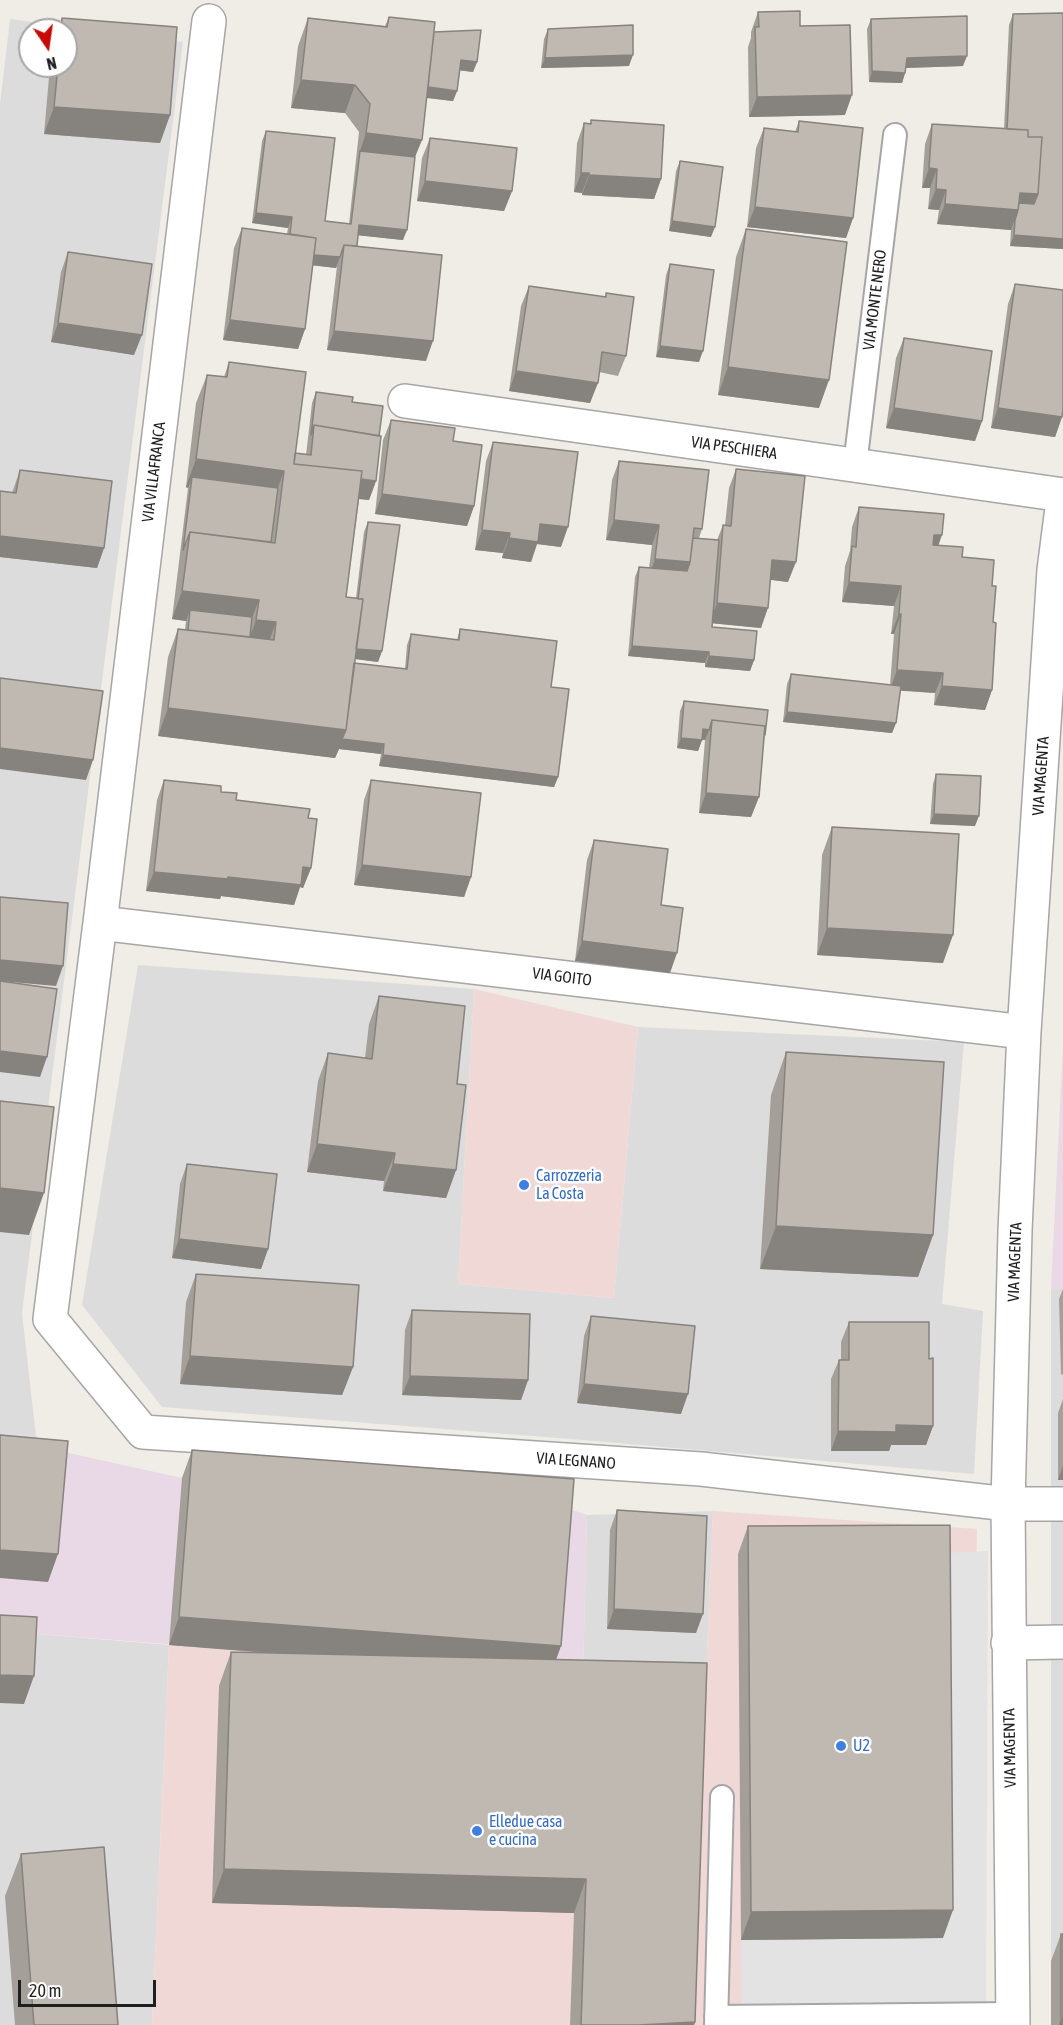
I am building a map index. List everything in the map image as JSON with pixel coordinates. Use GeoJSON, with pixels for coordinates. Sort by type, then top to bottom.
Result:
{"type":"FeatureCollection","features":[{"type":"Feature","properties":{"kind":"street","name":"VIA VILLAFRANCA"},"geometry":{"type":"LineString","coordinates":[[143,1432],[50,1319],[208,21]]}},
{"type":"Feature","properties":{"kind":"street","name":"VIA PESCHIERA"},"geometry":{"type":"LineString","coordinates":[[405,401],[1063,495]]}},
{"type":"Feature","properties":{"kind":"street","name":"VIA MAGENTA"},"geometry":{"type":"LineString","coordinates":[[1013,2019],[1008,1504],[1015,1231],[1024,1032],[1054,570],[1063,500]]}},
{"type":"Feature","properties":{"kind":"street","name":"VIA GOITO"},"geometry":{"type":"LineString","coordinates":[[100,922],[1024,1032]]}},
{"type":"Feature","properties":{"kind":"street","name":"VIA LEGNANO"},"geometry":{"type":"LineString","coordinates":[[143,1432],[701,1469],[1008,1504],[1063,1504]]}},
{"type":"Feature","properties":{"kind":"street"},"geometry":{"type":"LineString","coordinates":[[1008,1643],[1063,1642]]}},
{"type":"Feature","properties":{"kind":"lane","name":"VIA MONTE NERO"},"geometry":{"type":"LineString","coordinates":[[855,465],[895,135]]}},
{"type":"Feature","properties":{"kind":"lane"},"geometry":{"type":"LineString","coordinates":[[722,1797],[716,2021],[1013,2019]]}},
{"type":"Feature","properties":{"kind":"shaded area"},"geometry":{"type":"Polygon","coordinates":[[[10,19],[18,20],[18,78],[78,78],[78,28],[183,42],[22,1313],[37,1446],[0,1444],[0,105],[10,19]]]}},
{"type":"Feature","properties":{"kind":"shaded area"},"geometry":{"type":"Polygon","coordinates":[[[138,965],[474,989],[458,1284],[614,1298],[638,1027],[964,1042],[942,1304],[983,1311],[974,1474],[162,1407],[82,1305],[138,965]]]}},
{"type":"Feature","properties":{"kind":"shaded area"},"geometry":{"type":"Polygon","coordinates":[[[474,989],[638,1027],[614,1298],[458,1284],[474,989]]]}},
{"type":"Feature","properties":{"kind":"shaded area"},"geometry":{"type":"Polygon","coordinates":[[[1063,1046],[1063,1289],[1051,1289],[1063,1046]]]}},
{"type":"Feature","properties":{"kind":"shaded area"},"geometry":{"type":"Polygon","coordinates":[[[1051,1289],[1063,1289],[1063,2025],[1051,2025],[1051,1289]]]}},
{"type":"Feature","properties":{"kind":"shaded area"},"geometry":{"type":"Polygon","coordinates":[[[0,1444],[37,1446],[182,1478],[564,1507],[587,1515],[583,1673],[551,1674],[0,1631],[0,1444]]]}},
{"type":"Feature","properties":{"kind":"shaded area"},"geometry":{"type":"Polygon","coordinates":[[[713,1511],[706,1678],[583,1673],[587,1515],[713,1511]]]}},
{"type":"Feature","properties":{"kind":"shaded area"},"geometry":{"type":"Polygon","coordinates":[[[713,1511],[977,1529],[971,2025],[152,2025],[169,1645],[551,1674],[706,1678],[713,1511]]]}},
{"type":"Feature","properties":{"kind":"shaded area"},"geometry":{"type":"Polygon","coordinates":[[[988,1551],[986,2025],[742,2025],[741,1940],[943,1938],[940,1553],[988,1551]]]}},
{"type":"Feature","properties":{"kind":"shaded area"},"geometry":{"type":"Polygon","coordinates":[[[0,1631],[169,1645],[152,2025],[0,2025],[0,1631]]]}},
{"type":"Feature","properties":{"kind":"building"},"geometry":{"type":"Polygon","coordinates":[[[800,11],[800,26],[850,25],[852,95],[757,97],[755,27],[759,27],[758,12],[800,11]]]}},
{"type":"Feature","properties":{"kind":"building"},"geometry":{"type":"Polygon","coordinates":[[[1063,13],[1063,239],[1014,235],[1019,203],[1034,204],[1038,194],[1042,137],[1028,137],[1028,130],[1007,129],[1013,14],[1063,13]]]}},
{"type":"Feature","properties":{"kind":"building"},"geometry":{"type":"Polygon","coordinates":[[[967,16],[967,56],[907,58],[905,73],[872,71],[871,19],[967,16]]]}},
{"type":"Feature","properties":{"kind":"building"},"geometry":{"type":"Polygon","coordinates":[[[389,17],[435,22],[422,140],[366,133],[370,104],[355,85],[301,80],[308,18],[387,27],[389,17]]]}},
{"type":"Feature","properties":{"kind":"building"},"geometry":{"type":"Polygon","coordinates":[[[78,19],[177,27],[170,115],[54,107],[57,78],[78,78],[78,19]]]}},
{"type":"Feature","properties":{"kind":"building"},"geometry":{"type":"Polygon","coordinates":[[[633,25],[633,55],[545,58],[548,29],[633,25]]]}},
{"type":"Feature","properties":{"kind":"building"},"geometry":{"type":"Polygon","coordinates":[[[481,30],[477,62],[461,60],[457,91],[428,87],[434,32],[481,30]]]}},
{"type":"Feature","properties":{"kind":"building"},"geometry":{"type":"Polygon","coordinates":[[[591,120],[664,125],[661,179],[581,173],[584,123],[591,124],[591,120]]]}},
{"type":"Feature","properties":{"kind":"building"},"geometry":{"type":"Polygon","coordinates":[[[799,121],[863,128],[853,218],[755,207],[764,128],[798,132],[799,121]]]}},
{"type":"Feature","properties":{"kind":"building"},"geometry":{"type":"Polygon","coordinates":[[[932,124],[1028,130],[1028,137],[1042,137],[1038,194],[1020,193],[1018,210],[945,204],[946,190],[936,189],[937,169],[929,168],[932,124]]]}},
{"type":"Feature","properties":{"kind":"building"},"geometry":{"type":"Polygon","coordinates":[[[266,131],[335,138],[325,221],[351,224],[360,151],[415,157],[407,230],[359,225],[357,246],[344,245],[340,257],[314,255],[316,238],[290,234],[292,217],[256,213],[266,131]]]}},
{"type":"Feature","properties":{"kind":"building"},"geometry":{"type":"Polygon","coordinates":[[[430,138],[517,148],[512,191],[425,181],[430,138]]]}},
{"type":"Feature","properties":{"kind":"building"},"geometry":{"type":"Polygon","coordinates":[[[680,161],[723,167],[715,227],[672,221],[680,161]]]}},
{"type":"Feature","properties":{"kind":"building"},"geometry":{"type":"Polygon","coordinates":[[[242,228],[316,238],[305,329],[230,320],[242,228]]]}},
{"type":"Feature","properties":{"kind":"building"},"geometry":{"type":"Polygon","coordinates":[[[746,229],[847,242],[829,380],[728,367],[746,229]]]}},
{"type":"Feature","properties":{"kind":"building"},"geometry":{"type":"Polygon","coordinates":[[[344,245],[442,255],[433,341],[334,331],[344,245]]]}},
{"type":"Feature","properties":{"kind":"building"},"geometry":{"type":"Polygon","coordinates":[[[68,252],[152,264],[142,335],[58,323],[68,252]]]}},
{"type":"Feature","properties":{"kind":"building"},"geometry":{"type":"Polygon","coordinates":[[[670,264],[714,270],[703,351],[660,346],[670,264]]]}},
{"type":"Feature","properties":{"kind":"building"},"geometry":{"type":"Polygon","coordinates":[[[1015,284],[1063,290],[1062,417],[998,408],[1015,284]]]}},
{"type":"Feature","properties":{"kind":"building"},"geometry":{"type":"Polygon","coordinates":[[[529,286],[606,297],[606,293],[634,297],[626,356],[602,352],[598,383],[516,371],[529,286]]]}},
{"type":"Feature","properties":{"kind":"building"},"geometry":{"type":"Polygon","coordinates":[[[904,338],[992,351],[982,421],[894,408],[904,338]]]}},
{"type":"Feature","properties":{"kind":"building"},"geometry":{"type":"Polygon","coordinates":[[[229,362],[306,372],[294,464],[362,471],[346,597],[363,599],[346,730],[168,708],[178,629],[274,640],[276,622],[256,620],[259,600],[182,591],[190,532],[275,543],[284,471],[196,459],[207,375],[227,377],[229,362]]]}},
{"type":"Feature","properties":{"kind":"building"},"geometry":{"type":"Polygon","coordinates":[[[316,392],[353,397],[352,402],[383,406],[379,436],[314,425],[311,435],[316,392]]]}},
{"type":"Feature","properties":{"kind":"building"},"geometry":{"type":"Polygon","coordinates":[[[391,420],[455,428],[453,441],[482,445],[474,506],[382,494],[391,420]]]}},
{"type":"Feature","properties":{"kind":"building"},"geometry":{"type":"Polygon","coordinates":[[[314,425],[381,436],[376,481],[361,479],[362,471],[294,464],[295,453],[311,455],[314,425]]]}},
{"type":"Feature","properties":{"kind":"building"},"geometry":{"type":"Polygon","coordinates":[[[493,442],[578,452],[568,527],[540,524],[538,542],[509,538],[510,533],[482,530],[493,442]]]}},
{"type":"Feature","properties":{"kind":"building"},"geometry":{"type":"Polygon","coordinates":[[[619,461],[709,470],[702,529],[694,528],[690,562],[655,559],[659,525],[614,520],[619,461]]]}},
{"type":"Feature","properties":{"kind":"building"},"geometry":{"type":"Polygon","coordinates":[[[736,469],[805,476],[796,562],[772,560],[768,608],[717,603],[723,525],[731,526],[736,469]]]}},
{"type":"Feature","properties":{"kind":"building"},"geometry":{"type":"Polygon","coordinates":[[[20,470],[112,481],[104,548],[0,536],[0,491],[16,493],[20,470]]]}},
{"type":"Feature","properties":{"kind":"building"},"geometry":{"type":"Polygon","coordinates":[[[192,477],[278,488],[271,542],[190,532],[183,550],[192,477]]]}},
{"type":"Feature","properties":{"kind":"building"},"geometry":{"type":"Polygon","coordinates":[[[859,507],[944,514],[942,535],[934,535],[933,545],[963,547],[962,557],[994,560],[992,586],[996,586],[993,622],[996,623],[992,690],[942,686],[943,673],[897,670],[901,586],[849,582],[852,546],[856,547],[859,507]]]}},
{"type":"Feature","properties":{"kind":"building"},"geometry":{"type":"Polygon","coordinates":[[[368,522],[400,525],[382,651],[356,649],[363,599],[358,599],[368,522]]]}},
{"type":"Feature","properties":{"kind":"building"},"geometry":{"type":"Polygon","coordinates":[[[693,538],[719,540],[712,627],[757,631],[754,660],[709,656],[709,652],[632,646],[639,567],[687,571],[693,538]]]}},
{"type":"Feature","properties":{"kind":"building"},"geometry":{"type":"Polygon","coordinates":[[[190,610],[252,617],[250,637],[188,630],[190,610]]]}},
{"type":"Feature","properties":{"kind":"building"},"geometry":{"type":"Polygon","coordinates":[[[460,629],[557,641],[551,687],[569,689],[558,777],[383,755],[384,744],[342,739],[346,730],[354,663],[407,669],[411,634],[459,640],[460,629]]]}},
{"type":"Feature","properties":{"kind":"building"},"geometry":{"type":"Polygon","coordinates":[[[791,674],[901,686],[896,723],[787,712],[791,674]]]}},
{"type":"Feature","properties":{"kind":"building"},"geometry":{"type":"Polygon","coordinates":[[[0,678],[103,691],[93,760],[0,748],[0,678]]]}},
{"type":"Feature","properties":{"kind":"building"},"geometry":{"type":"Polygon","coordinates":[[[684,701],[768,710],[765,735],[765,726],[712,720],[709,730],[703,729],[702,740],[681,738],[684,701]]]}},
{"type":"Feature","properties":{"kind":"building"},"geometry":{"type":"Polygon","coordinates":[[[712,720],[765,726],[759,797],[706,793],[712,720]]]}},
{"type":"Feature","properties":{"kind":"building"},"geometry":{"type":"Polygon","coordinates":[[[936,774],[981,776],[979,816],[934,814],[936,774]]]}},
{"type":"Feature","properties":{"kind":"building"},"geometry":{"type":"Polygon","coordinates":[[[164,780],[221,786],[221,792],[237,793],[236,800],[310,809],[308,818],[317,819],[311,868],[303,867],[301,885],[154,872],[164,780]]]}},
{"type":"Feature","properties":{"kind":"building"},"geometry":{"type":"Polygon","coordinates":[[[371,780],[481,793],[471,877],[362,865],[371,780]]]}},
{"type":"Feature","properties":{"kind":"building"},"geometry":{"type":"Polygon","coordinates":[[[832,827],[959,834],[953,935],[827,928],[832,827]]]}},
{"type":"Feature","properties":{"kind":"building"},"geometry":{"type":"Polygon","coordinates":[[[594,840],[668,849],[661,905],[683,908],[677,953],[582,941],[594,840]]]}},
{"type":"Feature","properties":{"kind":"building"},"geometry":{"type":"Polygon","coordinates":[[[0,897],[68,903],[63,966],[0,960],[0,897]]]}},
{"type":"Feature","properties":{"kind":"building"},"geometry":{"type":"Polygon","coordinates":[[[0,981],[57,989],[47,1057],[0,1051],[0,981]]]}},
{"type":"Feature","properties":{"kind":"building"},"geometry":{"type":"Polygon","coordinates":[[[379,996],[465,1006],[457,1084],[466,1085],[456,1170],[393,1164],[395,1153],[317,1144],[328,1053],[372,1059],[379,996]]]}},
{"type":"Feature","properties":{"kind":"building"},"geometry":{"type":"Polygon","coordinates":[[[786,1052],[944,1062],[933,1235],[776,1226],[786,1052]]]}},
{"type":"Feature","properties":{"kind":"building"},"geometry":{"type":"Polygon","coordinates":[[[0,1101],[54,1107],[44,1193],[0,1188],[0,1101]]]}},
{"type":"Feature","properties":{"kind":"building"},"geometry":{"type":"Polygon","coordinates":[[[187,1164],[277,1174],[268,1249],[179,1239],[187,1164]]]}},
{"type":"Feature","properties":{"kind":"building"},"geometry":{"type":"Polygon","coordinates":[[[196,1274],[359,1285],[353,1367],[190,1356],[196,1274]]]}},
{"type":"Feature","properties":{"kind":"building"},"geometry":{"type":"Polygon","coordinates":[[[412,1310],[530,1314],[528,1380],[410,1376],[412,1310]]]}},
{"type":"Feature","properties":{"kind":"building"},"geometry":{"type":"Polygon","coordinates":[[[591,1316],[695,1326],[688,1394],[584,1384],[591,1316]]]}},
{"type":"Feature","properties":{"kind":"building"},"geometry":{"type":"Polygon","coordinates":[[[849,1322],[929,1322],[929,1359],[933,1358],[933,1426],[896,1425],[896,1432],[838,1431],[839,1360],[849,1360],[849,1322]]]}},
{"type":"Feature","properties":{"kind":"building"},"geometry":{"type":"Polygon","coordinates":[[[0,1435],[68,1441],[58,1554],[0,1550],[0,1435]]]}},
{"type":"Feature","properties":{"kind":"building"},"geometry":{"type":"Polygon","coordinates":[[[192,1450],[574,1479],[561,1646],[179,1617],[192,1450]]]}},
{"type":"Feature","properties":{"kind":"building"},"geometry":{"type":"Polygon","coordinates":[[[617,1510],[707,1516],[703,1614],[614,1609],[617,1510]]]}},
{"type":"Feature","properties":{"kind":"building","name":"U2"},"geometry":{"type":"Polygon","coordinates":[[[950,1525],[953,1910],[751,1912],[748,1526],[950,1525]]]}},
{"type":"Feature","properties":{"kind":"building"},"geometry":{"type":"Polygon","coordinates":[[[0,1615],[37,1617],[34,1676],[0,1675],[0,1615]]]}},
{"type":"Feature","properties":{"kind":"building"},"geometry":{"type":"Polygon","coordinates":[[[231,1652],[707,1663],[695,2022],[581,2025],[586,1879],[224,1869],[231,1652]]]}},
{"type":"Feature","properties":{"kind":"building"},"geometry":{"type":"Polygon","coordinates":[[[104,1847],[118,2025],[34,2025],[21,1854],[104,1847]]]}},
{"type":"Feature","properties":{"kind":"building"},"geometry":{"type":"Polygon","coordinates":[[[1061,1934],[1063,1934],[1063,2018],[1061,2018],[1061,1934]]]}},
{"type":"Feature","properties":{"kind":"place","name":"Carrozzeria La Costa"},"geometry":{"type":"Point","coordinates":[524,1185]}},
{"type":"Feature","properties":{"kind":"place","name":"U2"},"geometry":{"type":"Point","coordinates":[841,1746]}},
{"type":"Feature","properties":{"kind":"place","name":"Elledue casa e cucina"},"geometry":{"type":"Point","coordinates":[477,1831]}}]}
